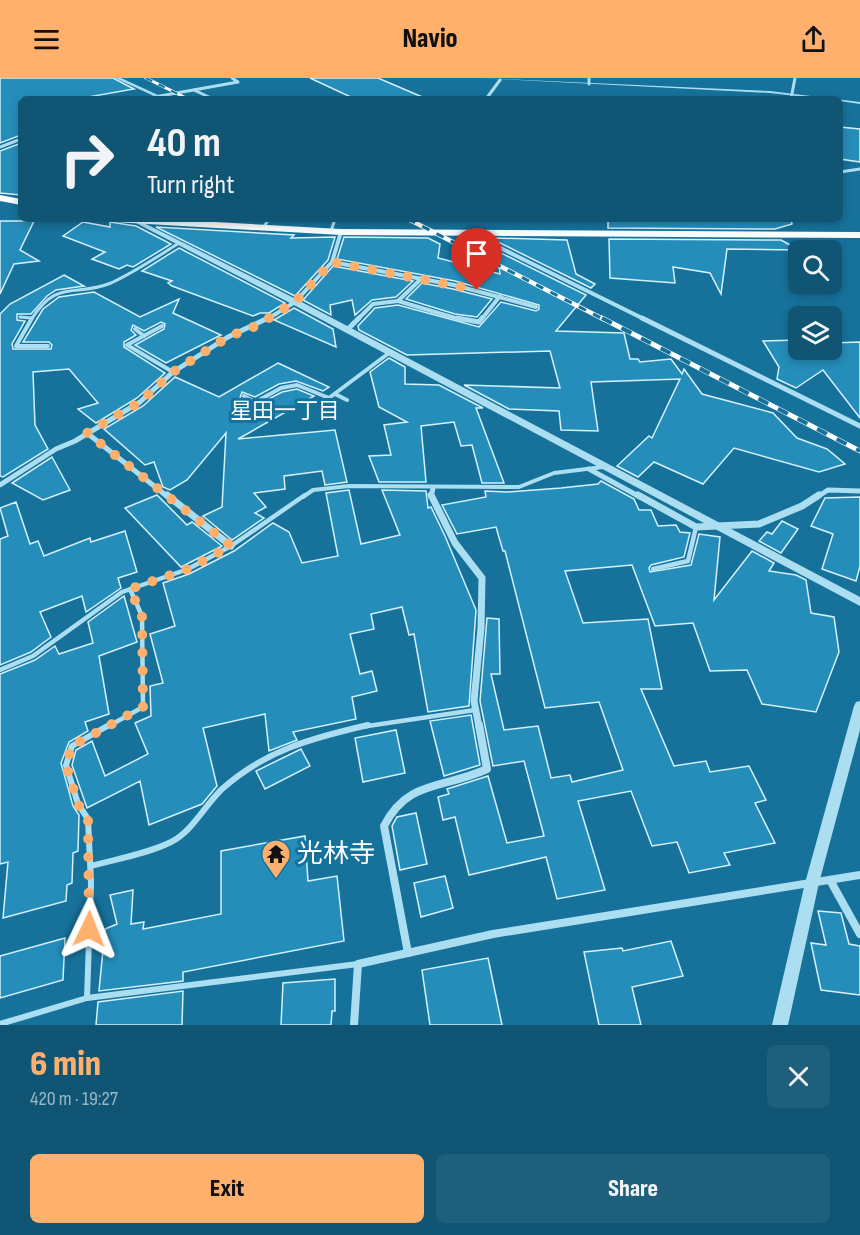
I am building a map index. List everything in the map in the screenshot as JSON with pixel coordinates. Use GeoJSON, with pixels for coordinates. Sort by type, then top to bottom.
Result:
{"type":"FeatureCollection","features":[{"type":"Feature","properties":{"kind":"main road"},"geometry":{"type":"LineString","coordinates":[[0,198],[18,201]]}},
{"type":"Feature","properties":{"kind":"main road"},"geometry":{"type":"LineString","coordinates":[[157,222],[336,231],[472,234],[860,235]]}},
{"type":"Feature","properties":{"kind":"street"},"geometry":{"type":"LineString","coordinates":[[117,78],[156,96],[238,82],[232,78]]}},
{"type":"Feature","properties":{"kind":"street"},"geometry":{"type":"LineString","coordinates":[[480,78],[589,81],[791,96],[795,78]]}},
{"type":"Feature","properties":{"kind":"street"},"geometry":{"type":"LineString","coordinates":[[488,96],[500,80]]}},
{"type":"Feature","properties":{"kind":"street"},"geometry":{"type":"LineString","coordinates":[[194,90],[207,96]]}},
{"type":"Feature","properties":{"kind":"street"},"geometry":{"type":"LineString","coordinates":[[843,100],[860,103]]}},
{"type":"Feature","properties":{"kind":"street"},"geometry":{"type":"LineString","coordinates":[[0,147],[18,140]]}},
{"type":"Feature","properties":{"kind":"street"},"geometry":{"type":"LineString","coordinates":[[843,172],[860,169]]}},
{"type":"Feature","properties":{"kind":"street"},"geometry":{"type":"LineString","coordinates":[[141,222],[860,602]]}},
{"type":"Feature","properties":{"kind":"street"},"geometry":{"type":"LineString","coordinates":[[0,485],[56,449],[140,402],[173,372],[228,337],[256,326],[295,302],[332,262],[336,231]]}},
{"type":"Feature","properties":{"kind":"street"},"geometry":{"type":"LineString","coordinates":[[472,234],[860,426]]}},
{"type":"Feature","properties":{"kind":"street"},"geometry":{"type":"LineString","coordinates":[[332,262],[422,278],[501,296],[536,307]]}},
{"type":"Feature","properties":{"kind":"street"},"geometry":{"type":"LineString","coordinates":[[398,301],[422,278]]}},
{"type":"Feature","properties":{"kind":"street"},"geometry":{"type":"LineString","coordinates":[[347,330],[373,304],[398,301],[469,322],[479,322],[501,296]]}},
{"type":"Feature","properties":{"kind":"street"},"geometry":{"type":"LineString","coordinates":[[87,433],[231,546]]}},
{"type":"Feature","properties":{"kind":"street"},"geometry":{"type":"LineString","coordinates":[[589,469],[696,527],[759,524],[802,506],[828,490],[860,491]]}},
{"type":"Feature","properties":{"kind":"street"},"geometry":{"type":"LineString","coordinates":[[408,952],[384,826],[390,809],[409,793],[474,776],[488,769],[474,701],[481,628],[482,578],[454,543],[431,496],[433,488]]}},
{"type":"Feature","properties":{"kind":"street"},"geometry":{"type":"LineString","coordinates":[[780,1025],[812,883],[860,706]]}},
{"type":"Feature","properties":{"kind":"street"},"geometry":{"type":"LineString","coordinates":[[354,1025],[358,964],[493,934],[860,875]]}},
{"type":"Feature","properties":{"kind":"street"},"geometry":{"type":"LineString","coordinates":[[830,880],[860,934]]}},
{"type":"Feature","properties":{"kind":"lane"},"geometry":{"type":"LineString","coordinates":[[263,228],[267,222]]}},
{"type":"Feature","properties":{"kind":"lane"},"geometry":{"type":"LineString","coordinates":[[335,222],[336,231]]}},
{"type":"Feature","properties":{"kind":"lane"},"geometry":{"type":"LineString","coordinates":[[48,346],[16,346],[30,327],[31,318],[53,295],[70,289],[96,288],[179,243]]}},
{"type":"Feature","properties":{"kind":"lane"},"geometry":{"type":"LineString","coordinates":[[20,316],[31,318]]}},
{"type":"Feature","properties":{"kind":"lane"},"geometry":{"type":"LineString","coordinates":[[162,326],[127,345],[173,372]]}},
{"type":"Feature","properties":{"kind":"lane"},"geometry":{"type":"LineString","coordinates":[[135,329],[144,336]]}},
{"type":"Feature","properties":{"kind":"lane"},"geometry":{"type":"LineString","coordinates":[[237,412],[280,388],[297,385],[329,398],[389,353]]}},
{"type":"Feature","properties":{"kind":"lane"},"geometry":{"type":"LineString","coordinates":[[335,394],[347,400]]}},
{"type":"Feature","properties":{"kind":"lane"},"geometry":{"type":"LineString","coordinates":[[244,396],[255,402]]}},
{"type":"Feature","properties":{"kind":"lane"},"geometry":{"type":"LineString","coordinates":[[0,670],[33,656],[122,592],[188,569],[231,546],[313,490],[349,486],[519,487],[554,473],[603,467]]}},
{"type":"Feature","properties":{"kind":"lane"},"geometry":{"type":"LineString","coordinates":[[652,569],[688,561],[696,527]]}},
{"type":"Feature","properties":{"kind":"lane"},"geometry":{"type":"LineString","coordinates":[[87,998],[90,866],[88,819],[78,804],[66,765],[72,746],[143,707],[142,616],[130,589]]}},
{"type":"Feature","properties":{"kind":"lane"},"geometry":{"type":"LineString","coordinates":[[90,866],[172,842],[206,809],[221,790],[265,758],[310,738],[379,723],[475,710]]}},
{"type":"Feature","properties":{"kind":"lane"},"geometry":{"type":"LineString","coordinates":[[0,1024],[87,998],[358,964]]}},
{"type":"Feature","properties":{"kind":"building"},"geometry":{"type":"Polygon","coordinates":[[[0,78],[113,78],[134,89],[94,96],[18,96],[18,136],[0,143],[0,78]]]}},
{"type":"Feature","properties":{"kind":"building"},"geometry":{"type":"Polygon","coordinates":[[[310,78],[378,78],[420,96],[349,96],[310,78]]]}},
{"type":"Feature","properties":{"kind":"building"},"geometry":{"type":"Polygon","coordinates":[[[843,127],[860,129],[860,162],[843,159],[843,127]]]}},
{"type":"Feature","properties":{"kind":"building"},"geometry":{"type":"Polygon","coordinates":[[[18,144],[18,195],[0,193],[0,151],[18,144]]]}},
{"type":"Feature","properties":{"kind":"building"},"geometry":{"type":"Polygon","coordinates":[[[0,221],[34,222],[20,250],[39,261],[14,264],[0,294],[0,221]]]}},
{"type":"Feature","properties":{"kind":"building"},"geometry":{"type":"Polygon","coordinates":[[[83,222],[110,227],[110,222],[136,226],[171,244],[133,267],[127,265],[119,269],[92,259],[105,252],[63,236],[83,222]]]}},
{"type":"Feature","properties":{"kind":"building"},"geometry":{"type":"Polygon","coordinates":[[[608,222],[792,222],[792,224],[775,229],[608,228],[608,222]]]}},
{"type":"Feature","properties":{"kind":"building"},"geometry":{"type":"Polygon","coordinates":[[[156,227],[294,235],[291,238],[335,237],[328,260],[295,296],[156,227]]]}},
{"type":"Feature","properties":{"kind":"building"},"geometry":{"type":"Polygon","coordinates":[[[344,237],[428,238],[440,244],[438,258],[500,274],[497,251],[586,295],[556,331],[624,333],[630,359],[638,359],[640,362],[671,359],[682,374],[684,369],[702,394],[773,413],[797,438],[827,449],[845,464],[819,472],[734,448],[703,484],[654,462],[638,477],[617,466],[649,436],[652,438],[680,379],[591,382],[598,431],[561,430],[559,411],[509,409],[464,385],[560,388],[550,351],[407,355],[359,330],[358,326],[375,308],[398,305],[479,327],[501,302],[536,311],[539,305],[455,281],[337,259],[344,237]]]}},
{"type":"Feature","properties":{"kind":"building"},"geometry":{"type":"Polygon","coordinates":[[[495,238],[567,240],[576,274],[595,284],[591,288],[496,241],[495,238]]]}},
{"type":"Feature","properties":{"kind":"building"},"geometry":{"type":"Polygon","coordinates":[[[609,239],[781,240],[788,244],[788,250],[727,249],[721,294],[710,273],[673,267],[675,283],[610,278],[609,239]]]}},
{"type":"Feature","properties":{"kind":"building"},"geometry":{"type":"Polygon","coordinates":[[[179,248],[285,303],[269,313],[253,316],[172,286],[168,283],[172,281],[142,271],[179,248]]]}},
{"type":"Feature","properties":{"kind":"building"},"geometry":{"type":"Polygon","coordinates":[[[333,266],[413,281],[396,297],[372,300],[355,315],[352,300],[330,305],[331,315],[303,300],[333,266]]]}},
{"type":"Feature","properties":{"kind":"building"},"geometry":{"type":"Polygon","coordinates":[[[64,275],[84,286],[56,290],[47,296],[31,314],[17,314],[17,320],[25,321],[12,344],[13,349],[51,349],[52,345],[49,342],[23,342],[43,309],[59,297],[94,292],[140,317],[179,299],[173,313],[221,335],[166,363],[135,345],[164,329],[165,324],[161,322],[144,331],[133,325],[131,330],[136,335],[124,342],[124,347],[165,373],[137,398],[96,423],[78,409],[98,403],[69,369],[33,372],[35,425],[48,449],[3,477],[0,476],[0,314],[10,304],[64,275]]]}},
{"type":"Feature","properties":{"kind":"building"},"geometry":{"type":"Polygon","coordinates":[[[422,283],[492,299],[477,317],[455,314],[406,299],[422,283]]]}},
{"type":"Feature","properties":{"kind":"building"},"geometry":{"type":"Polygon","coordinates":[[[294,308],[333,329],[336,347],[274,320],[294,308]]]}},
{"type":"Feature","properties":{"kind":"building"},"geometry":{"type":"Polygon","coordinates":[[[788,340],[788,360],[842,360],[842,343],[860,342],[860,418],[823,370],[796,388],[777,379],[779,367],[763,341],[788,340]]]}},
{"type":"Feature","properties":{"kind":"building"},"geometry":{"type":"Polygon","coordinates":[[[389,358],[405,367],[405,384],[439,385],[483,408],[476,408],[504,483],[482,483],[472,445],[461,446],[454,422],[421,426],[426,482],[379,482],[369,456],[391,455],[384,425],[407,422],[379,407],[370,372],[389,358]]]}},
{"type":"Feature","properties":{"kind":"building"},"geometry":{"type":"Polygon","coordinates":[[[278,363],[329,387],[323,391],[296,381],[279,384],[255,397],[242,392],[240,398],[247,402],[234,409],[236,416],[282,392],[297,389],[314,396],[238,439],[335,430],[347,482],[325,485],[322,471],[284,476],[285,489],[254,493],[266,507],[255,513],[264,518],[232,540],[203,516],[222,507],[226,433],[187,480],[170,490],[163,487],[154,462],[145,465],[104,429],[143,406],[175,377],[219,397],[278,363]]]}},
{"type":"Feature","properties":{"kind":"building"},"geometry":{"type":"Polygon","coordinates":[[[52,457],[70,490],[43,500],[12,483],[52,457]]]}},
{"type":"Feature","properties":{"kind":"building"},"geometry":{"type":"Polygon","coordinates":[[[601,481],[634,499],[639,510],[651,510],[658,526],[676,525],[680,532],[690,533],[684,557],[651,565],[650,572],[691,565],[699,534],[720,537],[714,600],[752,551],[774,563],[769,571],[796,575],[806,580],[811,613],[834,617],[839,652],[816,712],[762,704],[747,670],[710,671],[693,623],[655,626],[632,565],[565,571],[583,623],[648,619],[662,689],[641,689],[674,766],[706,761],[710,772],[749,766],[766,800],[755,803],[775,843],[724,853],[730,865],[689,873],[677,842],[652,846],[631,791],[578,801],[605,890],[557,899],[546,857],[469,875],[455,817],[443,820],[438,797],[449,794],[447,789],[488,776],[507,843],[544,836],[524,761],[493,766],[480,701],[487,618],[499,619],[500,674],[491,674],[504,730],[538,726],[551,778],[570,775],[572,782],[623,770],[599,702],[545,708],[505,551],[503,551],[496,527],[457,534],[442,505],[486,497],[485,491],[507,492],[561,488],[598,484],[601,481]]]}},
{"type":"Feature","properties":{"kind":"building"},"geometry":{"type":"Polygon","coordinates":[[[349,490],[361,544],[400,535],[382,490],[426,491],[428,508],[431,507],[445,536],[476,610],[469,706],[428,712],[414,634],[409,635],[402,607],[371,614],[374,629],[350,634],[360,674],[372,671],[377,691],[352,697],[356,719],[293,732],[297,740],[269,751],[265,714],[203,728],[217,786],[202,804],[149,825],[140,781],[87,808],[72,765],[76,750],[92,741],[105,776],[148,754],[135,723],[151,716],[150,686],[163,683],[150,634],[175,626],[163,583],[189,574],[234,551],[273,523],[289,532],[302,563],[338,556],[326,493],[349,490]]]}},
{"type":"Feature","properties":{"kind":"building"},"geometry":{"type":"Polygon","coordinates":[[[157,495],[187,525],[192,522],[222,546],[181,567],[125,508],[157,495]]]}},
{"type":"Feature","properties":{"kind":"building"},"geometry":{"type":"Polygon","coordinates":[[[860,497],[860,566],[856,581],[822,569],[833,534],[811,526],[825,498],[860,497]]]}},
{"type":"Feature","properties":{"kind":"building"},"geometry":{"type":"Polygon","coordinates":[[[16,502],[30,544],[38,541],[44,556],[90,538],[91,542],[125,531],[137,572],[118,578],[121,588],[86,612],[82,596],[40,612],[51,637],[31,652],[0,665],[0,539],[8,536],[0,508],[16,502]]]}},
{"type":"Feature","properties":{"kind":"building"},"geometry":{"type":"Polygon","coordinates":[[[782,521],[798,529],[781,553],[759,541],[767,532],[772,534],[782,521]]]}},
{"type":"Feature","properties":{"kind":"building"},"geometry":{"type":"Polygon","coordinates":[[[124,596],[137,642],[99,656],[109,714],[85,722],[88,731],[69,742],[61,763],[73,806],[79,815],[78,851],[73,853],[72,883],[67,885],[66,901],[3,918],[8,862],[0,864],[0,674],[35,660],[55,646],[59,654],[93,643],[88,622],[124,596]]]}},
{"type":"Feature","properties":{"kind":"building"},"geometry":{"type":"Polygon","coordinates":[[[471,715],[480,765],[444,776],[430,721],[471,715]]]}},
{"type":"Feature","properties":{"kind":"building"},"geometry":{"type":"Polygon","coordinates":[[[396,730],[405,773],[363,782],[355,738],[396,730]]]}},
{"type":"Feature","properties":{"kind":"building"},"geometry":{"type":"Polygon","coordinates":[[[301,749],[310,766],[265,789],[256,771],[301,749]]]}},
{"type":"Feature","properties":{"kind":"building"},"geometry":{"type":"Polygon","coordinates":[[[416,813],[427,864],[400,870],[392,826],[397,817],[416,813]]]}},
{"type":"Feature","properties":{"kind":"building"},"geometry":{"type":"Polygon","coordinates":[[[305,836],[308,881],[337,876],[344,941],[183,972],[183,981],[99,991],[105,929],[117,924],[110,895],[133,890],[131,924],[144,922],[143,929],[221,914],[221,851],[305,836]]]}},
{"type":"Feature","properties":{"kind":"building"},"geometry":{"type":"Polygon","coordinates":[[[445,876],[453,908],[421,917],[414,883],[445,876]]]}},
{"type":"Feature","properties":{"kind":"building"},"geometry":{"type":"Polygon","coordinates":[[[818,911],[841,913],[849,944],[860,946],[860,995],[821,990],[811,943],[826,945],[818,911]]]}},
{"type":"Feature","properties":{"kind":"building"},"geometry":{"type":"Polygon","coordinates":[[[65,938],[63,980],[0,998],[0,956],[65,938]]]}},
{"type":"Feature","properties":{"kind":"building"},"geometry":{"type":"Polygon","coordinates":[[[671,941],[683,976],[632,987],[641,1025],[599,1025],[584,952],[622,948],[623,951],[671,941]]]}},
{"type":"Feature","properties":{"kind":"building"},"geometry":{"type":"Polygon","coordinates":[[[488,958],[502,1025],[430,1025],[422,970],[488,958]]]}},
{"type":"Feature","properties":{"kind":"building"},"geometry":{"type":"Polygon","coordinates":[[[335,979],[335,1011],[332,1011],[331,1025],[281,1025],[283,983],[335,979]]]}},
{"type":"Feature","properties":{"kind":"building"},"geometry":{"type":"Polygon","coordinates":[[[183,991],[182,1025],[96,1025],[98,1002],[183,991]]]}},
{"type":"Feature","properties":{"kind":"railway"},"geometry":{"type":"LineString","coordinates":[[146,78],[182,96]]}},
{"type":"Feature","properties":{"kind":"railway"},"geometry":{"type":"LineString","coordinates":[[414,222],[605,320]]}},
{"type":"Feature","properties":{"kind":"railway"},"geometry":{"type":"LineString","coordinates":[[602,318],[860,451]]}},
{"type":"Feature","properties":{"kind":"place","name":"光林寺"},"geometry":{"type":"Point","coordinates":[276,880]}},
{"type":"Feature","properties":{"kind":"district","name":"星田一丁目"},"geometry":{"type":"Point","coordinates":[285,411]}},
{"type":"Feature","properties":{"kind":"route"},"geometry":{"type":"LineString","coordinates":[[89,929],[91,882],[88,819],[78,804],[66,765],[72,746],[143,707],[142,616],[130,589],[188,569],[231,546],[87,433],[140,402],[173,372],[228,337],[256,326],[295,302],[332,262],[477,290]]}}]}
